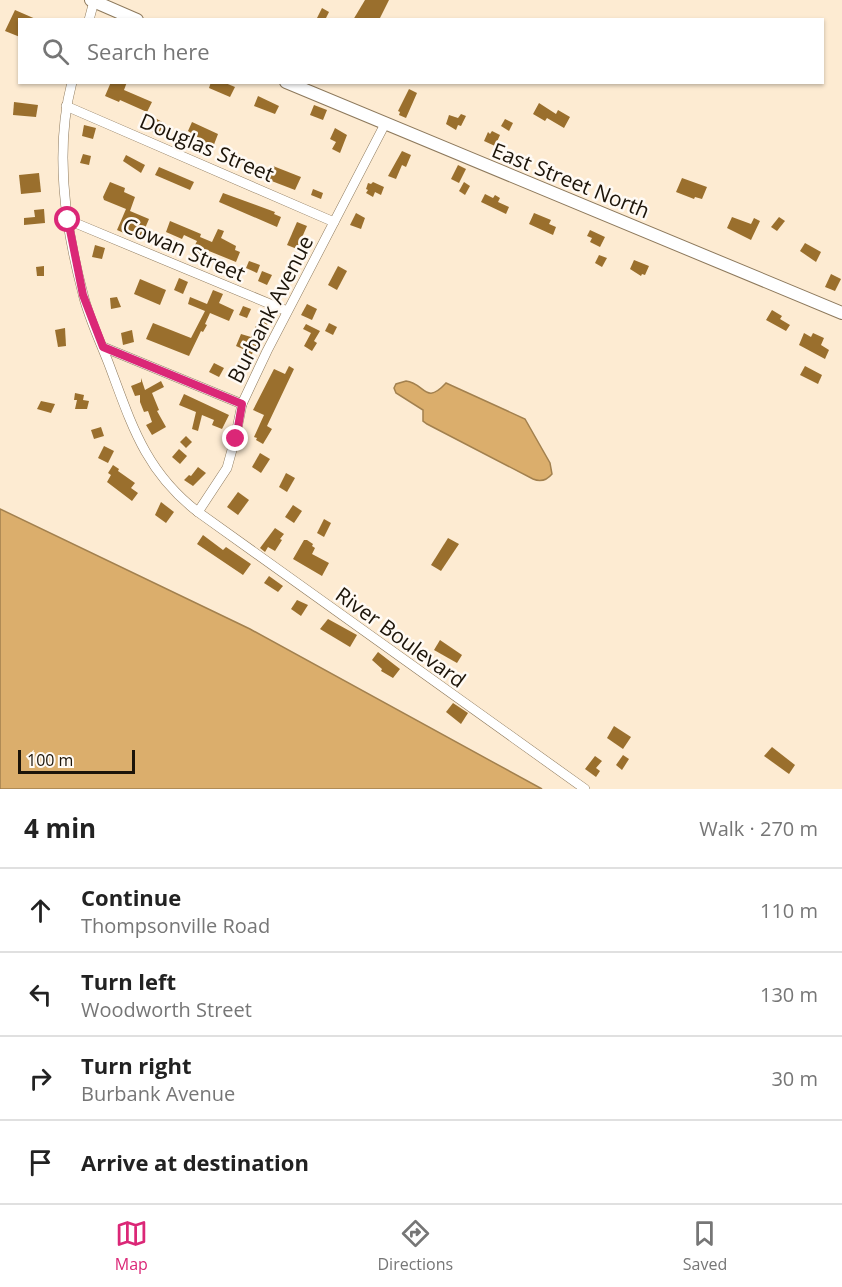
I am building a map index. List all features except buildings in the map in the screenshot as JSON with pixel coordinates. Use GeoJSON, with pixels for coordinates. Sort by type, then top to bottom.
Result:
{"type":"FeatureCollection","features":[{"type":"Feature","properties":{"kind":"main road"},"geometry":{"type":"LineString","coordinates":[[93,0],[133,18]]}},
{"type":"Feature","properties":{"kind":"main road","name":"East Street North"},"geometry":{"type":"LineString","coordinates":[[291,84],[842,313]]}},
{"type":"Feature","properties":{"kind":"street"},"geometry":{"type":"LineString","coordinates":[[89,18],[93,0]]}},
{"type":"Feature","properties":{"kind":"street","name":"River Boulevard"},"geometry":{"type":"LineString","coordinates":[[72,84],[66,106],[63,160],[68,220],[83,295],[129,419],[153,468],[173,492],[198,512],[585,789]]}},
{"type":"Feature","properties":{"kind":"street","name":"Douglas Street"},"geometry":{"type":"LineString","coordinates":[[66,106],[334,222]]}},
{"type":"Feature","properties":{"kind":"street","name":"Burbank Avenue"},"geometry":{"type":"LineString","coordinates":[[198,512],[227,468],[242,404],[287,311],[385,124]]}},
{"type":"Feature","properties":{"kind":"street","name":"Cowan Street"},"geometry":{"type":"LineString","coordinates":[[68,220],[287,311]]}},
{"type":"Feature","properties":{"kind":"street"},"geometry":{"type":"LineString","coordinates":[[103,347],[242,404]]}},
{"type":"Feature","properties":{"kind":"shaded area"},"geometry":{"type":"Polygon","coordinates":[[[406,381],[429,393],[434,393],[446,383],[525,419],[550,463],[552,474],[543,480],[533,479],[427,424],[423,421],[423,410],[396,393],[394,388],[396,384],[406,381]]]}},
{"type":"Feature","properties":{"kind":"shaded area"},"geometry":{"type":"Polygon","coordinates":[[[0,509],[250,629],[542,789],[0,789],[0,509]]]}},
{"type":"Feature","properties":{"kind":"route"},"geometry":{"type":"LineString","coordinates":[[68,220],[83,295],[103,347],[242,404],[236,439]]}}]}
